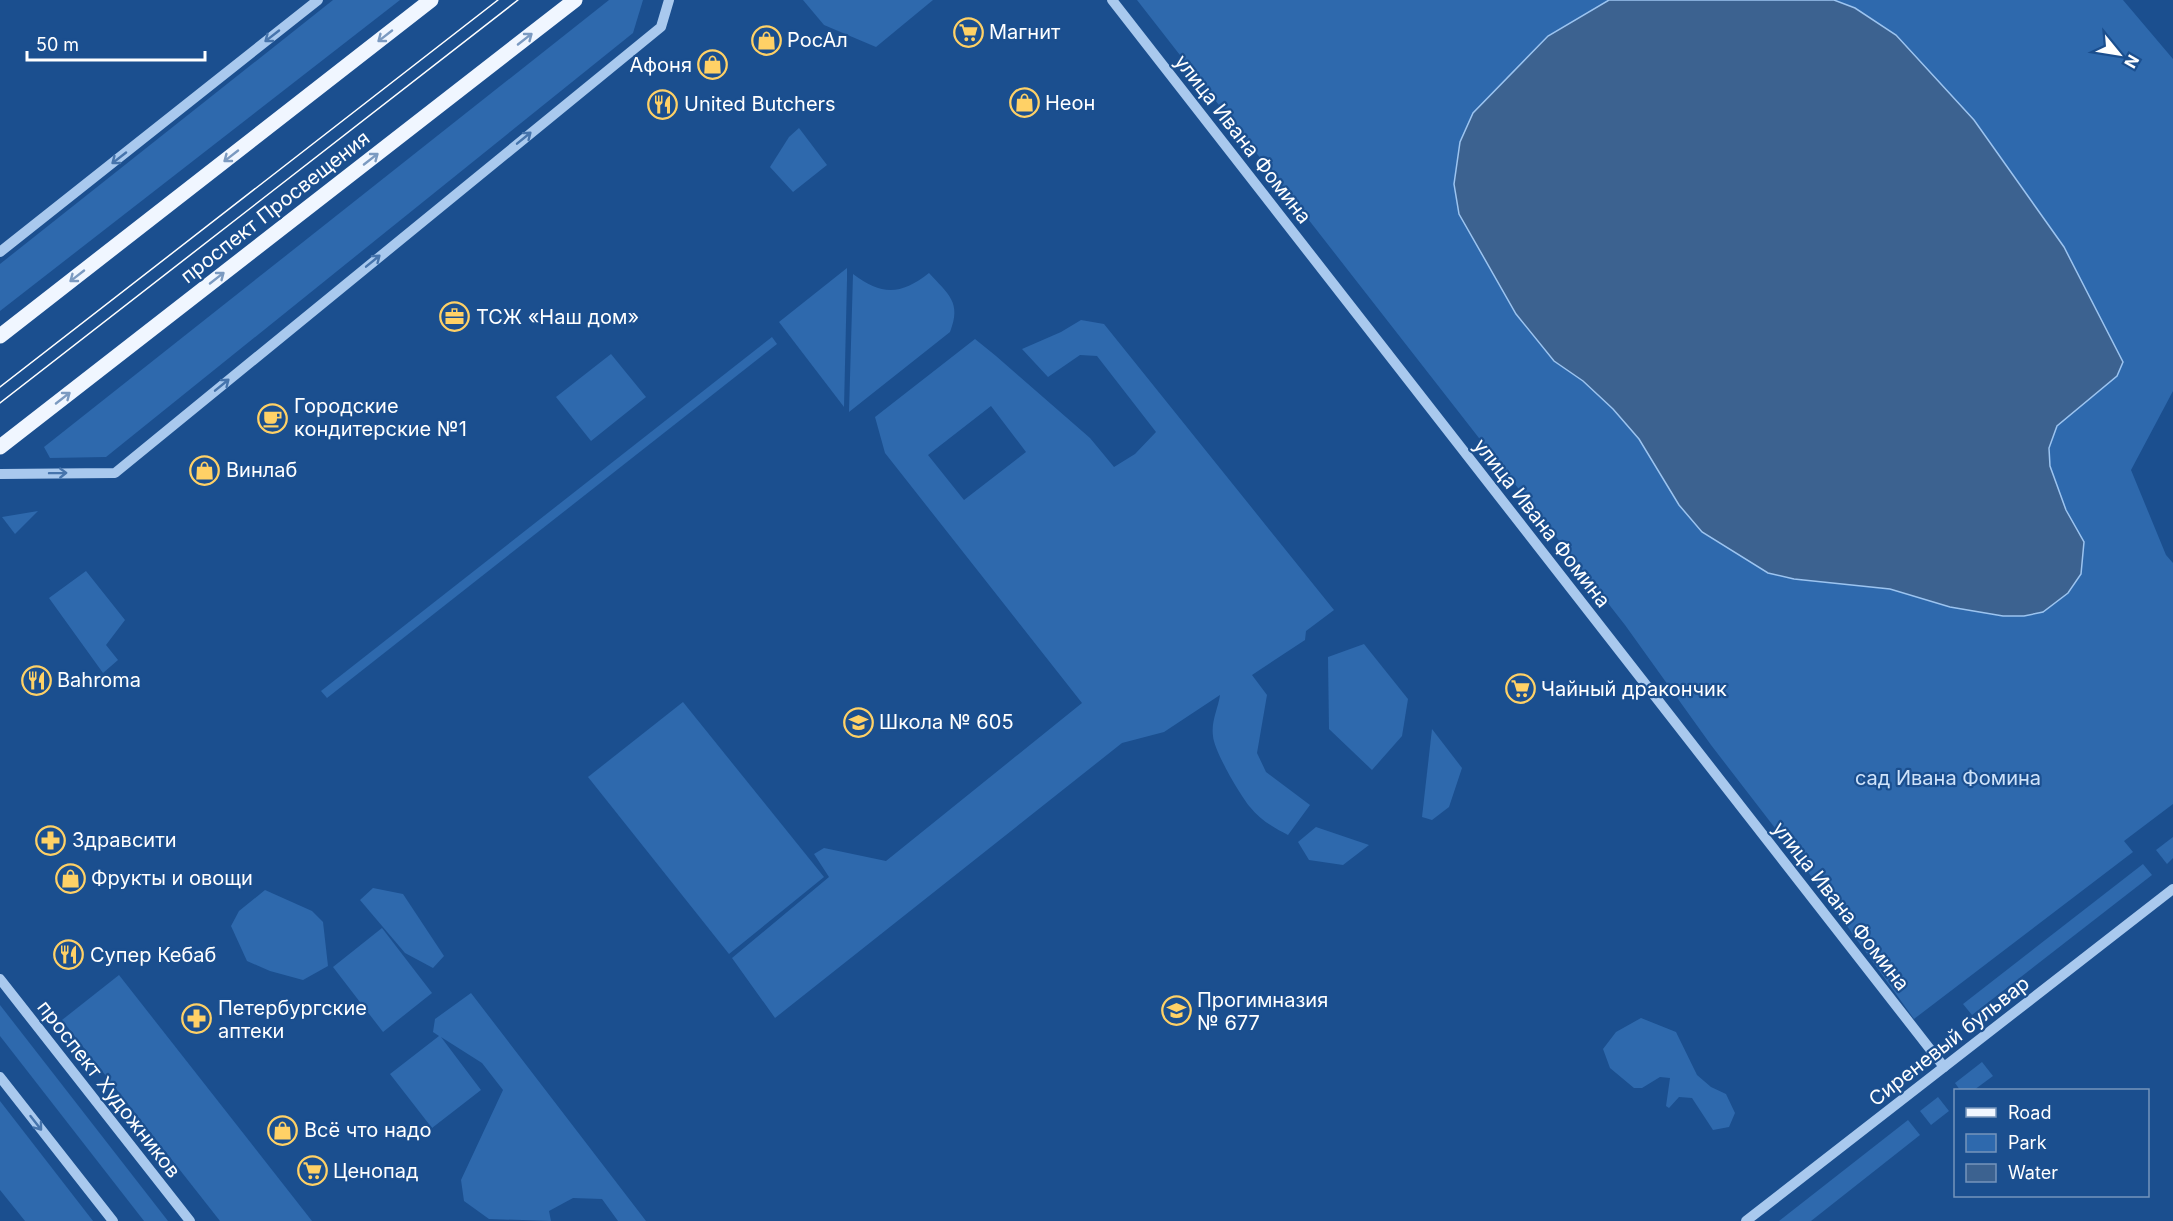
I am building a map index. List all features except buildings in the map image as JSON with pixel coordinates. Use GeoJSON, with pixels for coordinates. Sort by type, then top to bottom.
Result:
{"type":"FeatureCollection","features":[{"type":"Feature","properties":{"kind":"main road"},"geometry":{"type":"LineString","coordinates":[[0,336],[431,0]]}},
{"type":"Feature","properties":{"kind":"main road","name":"проспект Просвещения"},"geometry":{"type":"LineString","coordinates":[[0,447],[575,0]]}},
{"type":"Feature","properties":{"kind":"street"},"geometry":{"type":"LineString","coordinates":[[0,252],[318,0]]}},
{"type":"Feature","properties":{"kind":"street"},"geometry":{"type":"LineString","coordinates":[[0,474],[115,472],[661,27],[669,0]]}},
{"type":"Feature","properties":{"kind":"street","name":"улица Ивана Фомина"},"geometry":{"type":"LineString","coordinates":[[1112,0],[1944,1067]]}},
{"type":"Feature","properties":{"kind":"street","name":"Сиреневый бульвар"},"geometry":{"type":"LineString","coordinates":[[1746,1221],[2173,889]]}},
{"type":"Feature","properties":{"kind":"street","name":"проспект Художников"},"geometry":{"type":"LineString","coordinates":[[0,979],[190,1221]]}},
{"type":"Feature","properties":{"kind":"street"},"geometry":{"type":"LineString","coordinates":[[0,1077],[112,1221]]}},
{"type":"Feature","properties":{"kind":"green space"},"geometry":{"type":"Polygon","coordinates":[[[333,0],[400,0],[0,311],[0,264],[333,0]]]}},
{"type":"Feature","properties":{"kind":"green space"},"geometry":{"type":"Polygon","coordinates":[[[609,0],[643,0],[633,33],[106,457],[50,458],[44,447],[609,0]]]}},
{"type":"Feature","properties":{"kind":"green space"},"geometry":{"type":"Polygon","coordinates":[[[803,0],[933,0],[876,47],[824,25],[803,0]]]}},
{"type":"Feature","properties":{"kind":"green space","name":"сад Ивана Фомина"},"geometry":{"type":"Polygon","coordinates":[[[1137,0],[1609,0],[1548,36],[1473,113],[1554,361],[1583,381],[1613,409],[1639,439],[1794,579],[1890,589],[1950,607],[2003,616],[2024,616],[2043,612],[2084,542],[2056,486],[2051,470],[2051,440],[2061,422],[2106,385],[2123,362],[2064,247],[1855,8],[1834,0],[2123,0],[2173,59],[2173,391],[2131,470],[2166,555],[2173,563],[2173,804],[2124,841],[2133,852],[1914,1019],[1625,625],[1137,0]]]}},
{"type":"Feature","properties":{"kind":"green space"},"geometry":{"type":"Polygon","coordinates":[[[799,128],[827,165],[793,192],[770,167],[789,137],[799,128]]]}},
{"type":"Feature","properties":{"kind":"green space"},"geometry":{"type":"Polygon","coordinates":[[[847,268],[847,280],[844,407],[779,322],[847,268]]]}},
{"type":"Feature","properties":{"kind":"green space"},"geometry":{"type":"Polygon","coordinates":[[[929,273],[947,293],[954,306],[950,332],[849,412],[853,274],[873,286],[891,290],[909,286],[929,273]]]}},
{"type":"Feature","properties":{"kind":"green space"},"geometry":{"type":"Polygon","coordinates":[[[1081,320],[1104,324],[1334,610],[1306,631],[1305,640],[1252,675],[1267,695],[1257,753],[1266,772],[1310,805],[1288,835],[1267,823],[1250,807],[1228,773],[1214,743],[1213,725],[1220,695],[1164,732],[1122,743],[775,1018],[732,958],[829,877],[814,854],[824,848],[886,861],[1082,703],[885,453],[875,417],[975,339],[1090,438],[1114,467],[1135,454],[1156,432],[1097,356],[1080,355],[1048,377],[1022,349],[1061,332],[1081,320]],[[991,406],[928,455],[964,500],[1026,452],[991,406]]]}},
{"type":"Feature","properties":{"kind":"green space"},"geometry":{"type":"Polygon","coordinates":[[[772,337],[777,344],[327,698],[321,691],[772,337]]]}},
{"type":"Feature","properties":{"kind":"green space"},"geometry":{"type":"Polygon","coordinates":[[[611,354],[646,397],[591,441],[556,397],[611,354]]]}},
{"type":"Feature","properties":{"kind":"green space"},"geometry":{"type":"Polygon","coordinates":[[[38,511],[15,534],[2,517],[38,511]]]}},
{"type":"Feature","properties":{"kind":"green space"},"geometry":{"type":"Polygon","coordinates":[[[86,571],[125,620],[106,645],[118,660],[103,673],[49,598],[86,571]]]}},
{"type":"Feature","properties":{"kind":"green space"},"geometry":{"type":"Polygon","coordinates":[[[1364,644],[1408,699],[1402,736],[1372,770],[1329,729],[1328,657],[1364,644]]]}},
{"type":"Feature","properties":{"kind":"green space"},"geometry":{"type":"Polygon","coordinates":[[[683,702],[824,877],[729,954],[588,777],[683,702]]]}},
{"type":"Feature","properties":{"kind":"green space"},"geometry":{"type":"Polygon","coordinates":[[[1432,729],[1462,768],[1449,807],[1432,820],[1422,817],[1432,729]]]}},
{"type":"Feature","properties":{"kind":"green space"},"geometry":{"type":"Polygon","coordinates":[[[1316,827],[1369,845],[1343,865],[1309,860],[1298,842],[1316,827]]]}},
{"type":"Feature","properties":{"kind":"green space"},"geometry":{"type":"Polygon","coordinates":[[[2173,837],[2173,858],[2167,864],[2156,850],[2173,837]]]}},
{"type":"Feature","properties":{"kind":"green space"},"geometry":{"type":"Polygon","coordinates":[[[2143,864],[2152,875],[1972,1015],[1963,1004],[2143,864]]]}},
{"type":"Feature","properties":{"kind":"green space"},"geometry":{"type":"Polygon","coordinates":[[[373,888],[403,894],[444,956],[433,968],[405,953],[360,900],[373,888]]]}},
{"type":"Feature","properties":{"kind":"green space"},"geometry":{"type":"Polygon","coordinates":[[[265,890],[312,911],[323,922],[328,966],[303,980],[270,971],[247,961],[231,926],[239,911],[265,890]]]}},
{"type":"Feature","properties":{"kind":"green space"},"geometry":{"type":"Polygon","coordinates":[[[382,928],[432,993],[383,1032],[333,967],[382,928]]]}},
{"type":"Feature","properties":{"kind":"green space"},"geometry":{"type":"Polygon","coordinates":[[[119,975],[312,1221],[220,1221],[62,1020],[119,975]]]}},
{"type":"Feature","properties":{"kind":"green space"},"geometry":{"type":"Polygon","coordinates":[[[471,993],[646,1221],[618,1221],[602,1199],[573,1198],[549,1211],[551,1221],[489,1219],[464,1201],[461,1180],[503,1090],[482,1063],[441,1037],[481,1090],[432,1128],[390,1074],[439,1036],[433,1032],[435,1019],[471,993]]]}},
{"type":"Feature","properties":{"kind":"green space"},"geometry":{"type":"Polygon","coordinates":[[[0,1005],[168,1221],[144,1221],[0,1036],[0,1005]]]}},
{"type":"Feature","properties":{"kind":"green space"},"geometry":{"type":"Polygon","coordinates":[[[1641,1018],[1676,1032],[1697,1075],[1711,1087],[1726,1094],[1735,1113],[1729,1127],[1713,1130],[1692,1098],[1679,1097],[1669,1108],[1666,1106],[1670,1078],[1660,1077],[1642,1088],[1634,1088],[1610,1068],[1603,1049],[1616,1032],[1641,1018]]]}},
{"type":"Feature","properties":{"kind":"green space"},"geometry":{"type":"Polygon","coordinates":[[[1982,1062],[1993,1076],[1975,1089],[1959,1089],[1955,1083],[1982,1062]]]}},
{"type":"Feature","properties":{"kind":"green space"},"geometry":{"type":"Polygon","coordinates":[[[1938,1097],[1949,1111],[1931,1125],[1920,1111],[1938,1097]]]}},
{"type":"Feature","properties":{"kind":"green space"},"geometry":{"type":"Polygon","coordinates":[[[0,1101],[93,1221],[25,1221],[0,1190],[0,1101]]]}},
{"type":"Feature","properties":{"kind":"green space"},"geometry":{"type":"Polygon","coordinates":[[[1908,1120],[1920,1135],[1811,1221],[1779,1221],[1908,1120]]]}},
{"type":"Feature","properties":{"kind":"water"},"geometry":{"type":"Polygon","coordinates":[[[1609,0],[1834,0],[1855,8],[1896,35],[1974,120],[2064,247],[2123,362],[2117,376],[2057,426],[2049,448],[2050,466],[2066,510],[2084,542],[2081,574],[2068,593],[2043,612],[2024,616],[2003,616],[1950,607],[1890,589],[1794,579],[1768,573],[1702,532],[1679,505],[1639,439],[1613,409],[1583,381],[1554,361],[1516,314],[1459,214],[1454,184],[1460,142],[1473,113],[1548,36],[1609,0]]]}},
{"type":"Feature","properties":{"kind":"tram line"},"geometry":{"type":"LineString","coordinates":[[0,387],[498,0]]}},
{"type":"Feature","properties":{"kind":"tram line"},"geometry":{"type":"LineString","coordinates":[[0,403],[518,0]]}},
{"type":"Feature","properties":{"kind":"place","name":"Магнит"},"geometry":{"type":"Point","coordinates":[968,32]}},
{"type":"Feature","properties":{"kind":"place","name":"РосАл"},"geometry":{"type":"Point","coordinates":[766,40]}},
{"type":"Feature","properties":{"kind":"place","name":"Афоня"},"geometry":{"type":"Point","coordinates":[713,65]}},
{"type":"Feature","properties":{"kind":"place","name":"Неон"},"geometry":{"type":"Point","coordinates":[1024,103]}},
{"type":"Feature","properties":{"kind":"place","name":"United Butchers"},"geometry":{"type":"Point","coordinates":[663,104]}},
{"type":"Feature","properties":{"kind":"place","name":"ТСЖ «Наш дом»"},"geometry":{"type":"Point","coordinates":[455,317]}},
{"type":"Feature","properties":{"kind":"place","name":"Городские кондитерские №1"},"geometry":{"type":"Point","coordinates":[273,418]}},
{"type":"Feature","properties":{"kind":"place","name":"Винлаб"},"geometry":{"type":"Point","coordinates":[205,470]}},
{"type":"Feature","properties":{"kind":"place","name":"Bahroma"},"geometry":{"type":"Point","coordinates":[36,680]}},
{"type":"Feature","properties":{"kind":"place","name":"Чайный дракончик"},"geometry":{"type":"Point","coordinates":[1520,689]}},
{"type":"Feature","properties":{"kind":"place","name":"Школа № 605"},"geometry":{"type":"Point","coordinates":[858,722]}},
{"type":"Feature","properties":{"kind":"place","name":"Здравсити"},"geometry":{"type":"Point","coordinates":[51,840]}},
{"type":"Feature","properties":{"kind":"place","name":"Фрукты и овощи"},"geometry":{"type":"Point","coordinates":[70,878]}},
{"type":"Feature","properties":{"kind":"place","name":"Супер Кебаб"},"geometry":{"type":"Point","coordinates":[69,955]}},
{"type":"Feature","properties":{"kind":"place","name":"Прогимназия № 677"},"geometry":{"type":"Point","coordinates":[1176,1011]}},
{"type":"Feature","properties":{"kind":"place","name":"Петербургские аптеки"},"geometry":{"type":"Point","coordinates":[197,1019]}},
{"type":"Feature","properties":{"kind":"place","name":"Всё что надо"},"geometry":{"type":"Point","coordinates":[283,1130]}},
{"type":"Feature","properties":{"kind":"place","name":"Ценопад"},"geometry":{"type":"Point","coordinates":[312,1171]}}]}
